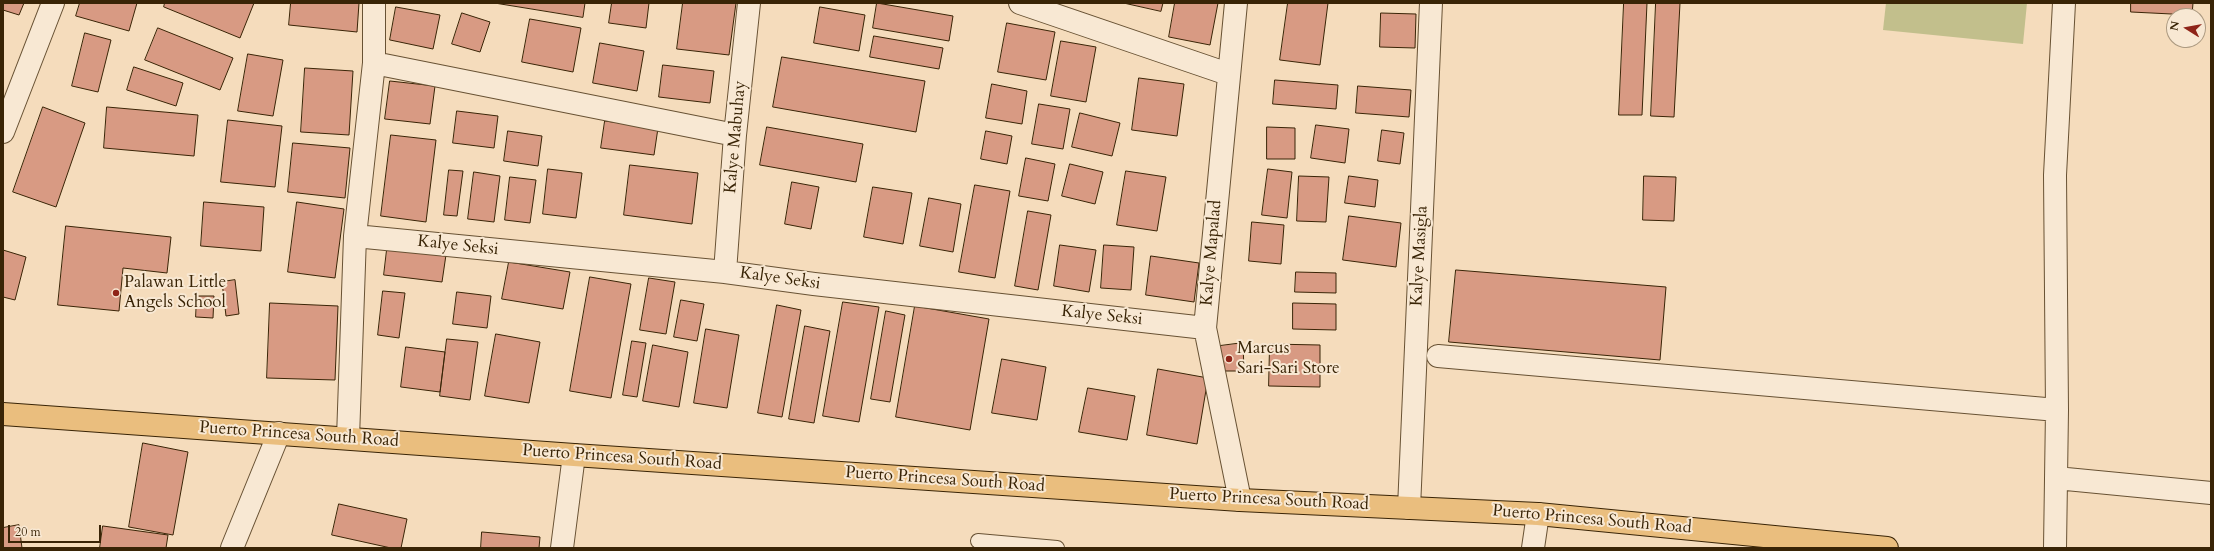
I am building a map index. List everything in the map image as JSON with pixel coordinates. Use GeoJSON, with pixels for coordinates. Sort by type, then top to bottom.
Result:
{"type":"FeatureCollection","features":[{"type":"Feature","properties":{"kind":"main road","name":"Puerto Princesa South Road"},"geometry":{"type":"LineString","coordinates":[[3,414],[574,455],[1240,500],[1538,514],[1755,541],[1887,548]]}},
{"type":"Feature","properties":{"kind":"street"},"geometry":{"type":"LineString","coordinates":[[3,132],[53,3]]}},
{"type":"Feature","properties":{"kind":"street"},"geometry":{"type":"LineString","coordinates":[[348,438],[355,236],[374,63],[374,3]]}},
{"type":"Feature","properties":{"kind":"street","name":"Kalye Mabuhay"},"geometry":{"type":"LineString","coordinates":[[725,272],[735,135],[749,3]]}},
{"type":"Feature","properties":{"kind":"street"},"geometry":{"type":"LineString","coordinates":[[1020,3],[1228,74]]}},
{"type":"Feature","properties":{"kind":"street","name":"Kalye Mapalad"},"geometry":{"type":"LineString","coordinates":[[1236,3],[1228,74],[1205,328],[1240,500]]}},
{"type":"Feature","properties":{"kind":"street","name":"Kalye Masigla"},"geometry":{"type":"LineString","coordinates":[[1409,508],[1431,3]]}},
{"type":"Feature","properties":{"kind":"street"},"geometry":{"type":"LineString","coordinates":[[2055,548],[2057,410],[2055,175],[2064,3]]}},
{"type":"Feature","properties":{"kind":"street"},"geometry":{"type":"LineString","coordinates":[[374,63],[735,135]]}},
{"type":"Feature","properties":{"kind":"street","name":"Kalye Seksi"},"geometry":{"type":"LineString","coordinates":[[355,236],[725,272],[814,284],[1205,328]]}},
{"type":"Feature","properties":{"kind":"street"},"geometry":{"type":"LineString","coordinates":[[1438,356],[2057,410]]}},
{"type":"Feature","properties":{"kind":"street"},"geometry":{"type":"LineString","coordinates":[[232,548],[279,433]]}},
{"type":"Feature","properties":{"kind":"street"},"geometry":{"type":"LineString","coordinates":[[562,548],[574,455]]}},
{"type":"Feature","properties":{"kind":"street"},"geometry":{"type":"LineString","coordinates":[[2056,478],[2211,492]]}},
{"type":"Feature","properties":{"kind":"street"},"geometry":{"type":"LineString","coordinates":[[1533,548],[1538,514]]}},
{"type":"Feature","properties":{"kind":"lane"},"geometry":{"type":"LineString","coordinates":[[978,541],[1057,548]]}},
{"type":"Feature","properties":{"kind":"shaded area"},"geometry":{"type":"Polygon","coordinates":[[[1886,3],[2027,3],[2023,44],[1883,30],[1886,3]]]}},
{"type":"Feature","properties":{"kind":"building"},"geometry":{"type":"Polygon","coordinates":[[[3,3],[24,3],[19,15],[3,10],[3,3]]]}},
{"type":"Feature","properties":{"kind":"building"},"geometry":{"type":"Polygon","coordinates":[[[80,3],[137,3],[129,31],[76,16],[80,3]]]}},
{"type":"Feature","properties":{"kind":"building"},"geometry":{"type":"Polygon","coordinates":[[[165,3],[254,3],[240,38],[164,7],[165,3]]]}},
{"type":"Feature","properties":{"kind":"building"},"geometry":{"type":"Polygon","coordinates":[[[291,3],[359,3],[357,32],[289,25],[291,3]]]}},
{"type":"Feature","properties":{"kind":"building"},"geometry":{"type":"Polygon","coordinates":[[[495,3],[585,3],[583,17],[495,3]]]}},
{"type":"Feature","properties":{"kind":"building"},"geometry":{"type":"Polygon","coordinates":[[[612,3],[649,3],[646,28],[609,23],[612,3]]]}},
{"type":"Feature","properties":{"kind":"building"},"geometry":{"type":"Polygon","coordinates":[[[683,3],[736,3],[729,55],[677,49],[683,3]]]}},
{"type":"Feature","properties":{"kind":"building"},"geometry":{"type":"Polygon","coordinates":[[[877,3],[953,16],[949,41],[873,28],[877,3]]]}},
{"type":"Feature","properties":{"kind":"building"},"geometry":{"type":"Polygon","coordinates":[[[1124,3],[1163,3],[1161,11],[1124,3]]]}},
{"type":"Feature","properties":{"kind":"building"},"geometry":{"type":"Polygon","coordinates":[[[1175,3],[1218,3],[1210,45],[1169,37],[1175,3]]]}},
{"type":"Feature","properties":{"kind":"building"},"geometry":{"type":"Polygon","coordinates":[[[1288,3],[1328,3],[1320,65],[1280,60],[1288,3]]]}},
{"type":"Feature","properties":{"kind":"building"},"geometry":{"type":"Polygon","coordinates":[[[1624,3],[1647,3],[1642,115],[1619,115],[1624,3]]]}},
{"type":"Feature","properties":{"kind":"building"},"geometry":{"type":"Polygon","coordinates":[[[1656,3],[1680,3],[1674,117],[1651,116],[1656,3]]]}},
{"type":"Feature","properties":{"kind":"building"},"geometry":{"type":"Polygon","coordinates":[[[2131,3],[2193,3],[2193,8],[2166,8],[2166,14],[2131,12],[2131,3]]]}},
{"type":"Feature","properties":{"kind":"building"},"geometry":{"type":"Polygon","coordinates":[[[396,7],[440,15],[433,49],[390,40],[396,7]]]}},
{"type":"Feature","properties":{"kind":"building"},"geometry":{"type":"Polygon","coordinates":[[[820,7],[865,15],[859,51],[814,43],[820,7]]]}},
{"type":"Feature","properties":{"kind":"building"},"geometry":{"type":"Polygon","coordinates":[[[462,13],[490,22],[480,52],[452,44],[462,13]]]}},
{"type":"Feature","properties":{"kind":"building"},"geometry":{"type":"Polygon","coordinates":[[[1381,13],[1416,14],[1415,48],[1380,47],[1381,13]]]}},
{"type":"Feature","properties":{"kind":"building"},"geometry":{"type":"Polygon","coordinates":[[[530,19],[581,28],[573,72],[522,62],[530,19]]]}},
{"type":"Feature","properties":{"kind":"building"},"geometry":{"type":"Polygon","coordinates":[[[1007,23],[1055,32],[1046,80],[998,72],[1007,23]]]}},
{"type":"Feature","properties":{"kind":"building"},"geometry":{"type":"Polygon","coordinates":[[[158,28],[233,58],[220,90],[145,60],[158,28]]]}},
{"type":"Feature","properties":{"kind":"building"},"geometry":{"type":"Polygon","coordinates":[[[85,33],[111,40],[98,92],[72,86],[85,33]]]}},
{"type":"Feature","properties":{"kind":"building"},"geometry":{"type":"Polygon","coordinates":[[[874,36],[943,48],[939,69],[870,57],[874,36]]]}},
{"type":"Feature","properties":{"kind":"building"},"geometry":{"type":"Polygon","coordinates":[[[1061,41],[1096,47],[1086,102],[1051,96],[1061,41]]]}},
{"type":"Feature","properties":{"kind":"building"},"geometry":{"type":"Polygon","coordinates":[[[600,43],[644,51],[637,91],[593,83],[600,43]]]}},
{"type":"Feature","properties":{"kind":"building"},"geometry":{"type":"Polygon","coordinates":[[[248,54],[283,60],[273,116],[238,111],[248,54]]]}},
{"type":"Feature","properties":{"kind":"building"},"geometry":{"type":"Polygon","coordinates":[[[782,57],[925,81],[916,132],[773,107],[782,57]]]}},
{"type":"Feature","properties":{"kind":"building"},"geometry":{"type":"Polygon","coordinates":[[[663,65],[714,71],[710,103],[659,97],[663,65]]]}},
{"type":"Feature","properties":{"kind":"building"},"geometry":{"type":"Polygon","coordinates":[[[134,67],[183,83],[176,106],[127,90],[134,67]]]}},
{"type":"Feature","properties":{"kind":"building"},"geometry":{"type":"Polygon","coordinates":[[[305,68],[353,71],[349,135],[301,132],[305,68]]]}},
{"type":"Feature","properties":{"kind":"building"},"geometry":{"type":"Polygon","coordinates":[[[1139,78],[1184,84],[1177,136],[1132,130],[1139,78]]]}},
{"type":"Feature","properties":{"kind":"building"},"geometry":{"type":"Polygon","coordinates":[[[1275,80],[1338,85],[1336,109],[1273,104],[1275,80]]]}},
{"type":"Feature","properties":{"kind":"building"},"geometry":{"type":"Polygon","coordinates":[[[390,81],[435,86],[430,124],[385,119],[390,81]]]}},
{"type":"Feature","properties":{"kind":"building"},"geometry":{"type":"Polygon","coordinates":[[[992,84],[1027,91],[1022,124],[986,118],[992,84]]]}},
{"type":"Feature","properties":{"kind":"building"},"geometry":{"type":"Polygon","coordinates":[[[1358,86],[1411,90],[1409,117],[1356,113],[1358,86]]]}},
{"type":"Feature","properties":{"kind":"building"},"geometry":{"type":"Polygon","coordinates":[[[1039,104],[1070,109],[1063,149],[1032,144],[1039,104]]]}},
{"type":"Feature","properties":{"kind":"building"},"geometry":{"type":"Polygon","coordinates":[[[43,107],[85,123],[56,207],[13,192],[43,107]]]}},
{"type":"Feature","properties":{"kind":"building"},"geometry":{"type":"Polygon","coordinates":[[[107,107],[198,115],[194,156],[104,148],[107,107]]]}},
{"type":"Feature","properties":{"kind":"building"},"geometry":{"type":"Polygon","coordinates":[[[457,111],[498,116],[494,148],[453,143],[457,111]]]}},
{"type":"Feature","properties":{"kind":"building"},"geometry":{"type":"Polygon","coordinates":[[[1080,113],[1120,123],[1112,156],[1072,147],[1080,113]]]}},
{"type":"Feature","properties":{"kind":"building"},"geometry":{"type":"Polygon","coordinates":[[[228,120],[282,126],[275,187],[221,182],[228,120]]]}},
{"type":"Feature","properties":{"kind":"building"},"geometry":{"type":"Polygon","coordinates":[[[605,121],[658,128],[654,155],[601,148],[605,121]]]}},
{"type":"Feature","properties":{"kind":"building"},"geometry":{"type":"Polygon","coordinates":[[[1316,125],[1349,129],[1345,163],[1311,158],[1316,125]]]}},
{"type":"Feature","properties":{"kind":"building"},"geometry":{"type":"Polygon","coordinates":[[[767,127],[863,144],[856,182],[760,165],[767,127]]]}},
{"type":"Feature","properties":{"kind":"building"},"geometry":{"type":"Polygon","coordinates":[[[1267,127],[1295,128],[1295,159],[1267,159],[1267,127]]]}},
{"type":"Feature","properties":{"kind":"building"},"geometry":{"type":"Polygon","coordinates":[[[1382,130],[1404,133],[1400,164],[1378,161],[1382,130]]]}},
{"type":"Feature","properties":{"kind":"building"},"geometry":{"type":"Polygon","coordinates":[[[508,131],[542,136],[538,166],[504,161],[508,131]]]}},
{"type":"Feature","properties":{"kind":"building"},"geometry":{"type":"Polygon","coordinates":[[[986,131],[1012,136],[1007,164],[981,159],[986,131]]]}},
{"type":"Feature","properties":{"kind":"building"},"geometry":{"type":"Polygon","coordinates":[[[391,135],[436,140],[426,222],[381,216],[391,135]]]}},
{"type":"Feature","properties":{"kind":"building"},"geometry":{"type":"Polygon","coordinates":[[[293,143],[350,148],[345,198],[288,192],[293,143]]]}},
{"type":"Feature","properties":{"kind":"building"},"geometry":{"type":"Polygon","coordinates":[[[1026,158],[1055,164],[1048,201],[1019,196],[1026,158]]]}},
{"type":"Feature","properties":{"kind":"building"},"geometry":{"type":"Polygon","coordinates":[[[1070,164],[1103,172],[1095,204],[1062,196],[1070,164]]]}},
{"type":"Feature","properties":{"kind":"building"},"geometry":{"type":"Polygon","coordinates":[[[630,165],[698,173],[692,224],[624,215],[630,165]]]}},
{"type":"Feature","properties":{"kind":"building"},"geometry":{"type":"Polygon","coordinates":[[[548,169],[582,173],[576,218],[543,214],[548,169]]]}},
{"type":"Feature","properties":{"kind":"building"},"geometry":{"type":"Polygon","coordinates":[[[1268,169],[1292,172],[1287,218],[1262,215],[1268,169]]]}},
{"type":"Feature","properties":{"kind":"building"},"geometry":{"type":"Polygon","coordinates":[[[449,170],[463,171],[457,216],[444,215],[449,170]]]}},
{"type":"Feature","properties":{"kind":"building"},"geometry":{"type":"Polygon","coordinates":[[[1126,171],[1166,177],[1157,231],[1117,225],[1126,171]]]}},
{"type":"Feature","properties":{"kind":"building"},"geometry":{"type":"Polygon","coordinates":[[[474,172],[500,176],[494,222],[468,219],[474,172]]]}},
{"type":"Feature","properties":{"kind":"building"},"geometry":{"type":"Polygon","coordinates":[[[1299,176],[1329,177],[1326,222],[1297,221],[1299,176]]]}},
{"type":"Feature","properties":{"kind":"building"},"geometry":{"type":"Polygon","coordinates":[[[1349,176],[1378,180],[1375,207],[1345,203],[1349,176]]]}},
{"type":"Feature","properties":{"kind":"building"},"geometry":{"type":"Polygon","coordinates":[[[1644,176],[1676,177],[1674,221],[1643,220],[1644,176]]]}},
{"type":"Feature","properties":{"kind":"building"},"geometry":{"type":"Polygon","coordinates":[[[510,177],[536,180],[530,223],[505,220],[510,177]]]}},
{"type":"Feature","properties":{"kind":"building"},"geometry":{"type":"Polygon","coordinates":[[[792,182],[819,187],[811,229],[785,224],[792,182]]]}},
{"type":"Feature","properties":{"kind":"building"},"geometry":{"type":"Polygon","coordinates":[[[975,185],[1010,191],[995,278],[959,272],[975,185]]]}},
{"type":"Feature","properties":{"kind":"building"},"geometry":{"type":"Polygon","coordinates":[[[873,187],[912,193],[903,244],[864,237],[873,187]]]}},
{"type":"Feature","properties":{"kind":"building"},"geometry":{"type":"Polygon","coordinates":[[[929,198],[961,204],[953,252],[920,246],[929,198]]]}},
{"type":"Feature","properties":{"kind":"building"},"geometry":{"type":"Polygon","coordinates":[[[204,202],[264,207],[261,251],[201,246],[204,202]]]}},
{"type":"Feature","properties":{"kind":"building"},"geometry":{"type":"Polygon","coordinates":[[[297,202],[344,209],[335,278],[288,272],[297,202]]]}},
{"type":"Feature","properties":{"kind":"building"},"geometry":{"type":"Polygon","coordinates":[[[1028,211],[1051,215],[1038,290],[1015,286],[1028,211]]]}},
{"type":"Feature","properties":{"kind":"building"},"geometry":{"type":"Polygon","coordinates":[[[1349,216],[1401,223],[1396,267],[1343,260],[1349,216]]]}},
{"type":"Feature","properties":{"kind":"building"},"geometry":{"type":"Polygon","coordinates":[[[1252,222],[1284,225],[1281,264],[1249,261],[1252,222]]]}},
{"type":"Feature","properties":{"kind":"building"},"geometry":{"type":"Polygon","coordinates":[[[66,226],[171,237],[167,273],[123,268],[119,311],[58,305],[66,226]]]}},
{"type":"Feature","properties":{"kind":"building"},"geometry":{"type":"Polygon","coordinates":[[[388,241],[447,248],[442,282],[384,275],[388,241]]]}},
{"type":"Feature","properties":{"kind":"building"},"geometry":{"type":"Polygon","coordinates":[[[1060,245],[1096,250],[1089,292],[1054,286],[1060,245]]]}},
{"type":"Feature","properties":{"kind":"building"},"geometry":{"type":"Polygon","coordinates":[[[1104,245],[1134,247],[1131,290],[1101,288],[1104,245]]]}},
{"type":"Feature","properties":{"kind":"building"},"geometry":{"type":"Polygon","coordinates":[[[3,250],[26,257],[15,300],[3,297],[3,250]]]}},
{"type":"Feature","properties":{"kind":"building"},"geometry":{"type":"Polygon","coordinates":[[[1151,256],[1199,263],[1194,302],[1146,295],[1151,256]]]}},
{"type":"Feature","properties":{"kind":"building"},"geometry":{"type":"Polygon","coordinates":[[[509,262],[570,272],[563,309],[502,299],[509,262]]]}},
{"type":"Feature","properties":{"kind":"building"},"geometry":{"type":"Polygon","coordinates":[[[1456,270],[1666,287],[1660,360],[1449,342],[1456,270]]]}},
{"type":"Feature","properties":{"kind":"building"},"geometry":{"type":"Polygon","coordinates":[[[1296,272],[1336,273],[1336,293],[1295,292],[1296,272]]]}},
{"type":"Feature","properties":{"kind":"building"},"geometry":{"type":"Polygon","coordinates":[[[590,277],[631,284],[611,398],[570,391],[590,277]]]}},
{"type":"Feature","properties":{"kind":"building"},"geometry":{"type":"Polygon","coordinates":[[[649,278],[675,282],[666,334],[640,330],[649,278]]]}},
{"type":"Feature","properties":{"kind":"building"},"geometry":{"type":"Polygon","coordinates":[[[235,280],[239,314],[226,316],[222,282],[235,280]]]}},
{"type":"Feature","properties":{"kind":"building"},"geometry":{"type":"Polygon","coordinates":[[[383,291],[405,293],[399,338],[378,335],[383,291]]]}},
{"type":"Feature","properties":{"kind":"building"},"geometry":{"type":"Polygon","coordinates":[[[457,292],[491,296],[487,328],[453,324],[457,292]]]}},
{"type":"Feature","properties":{"kind":"building"},"geometry":{"type":"Polygon","coordinates":[[[197,296],[214,296],[213,318],[196,317],[197,296]]]}},
{"type":"Feature","properties":{"kind":"building"},"geometry":{"type":"Polygon","coordinates":[[[681,300],[704,304],[697,341],[674,337],[681,300]]]}},
{"type":"Feature","properties":{"kind":"building"},"geometry":{"type":"Polygon","coordinates":[[[843,302],[879,307],[859,422],[823,416],[843,302]]]}},
{"type":"Feature","properties":{"kind":"building"},"geometry":{"type":"Polygon","coordinates":[[[270,303],[338,306],[335,380],[267,378],[270,303]]]}},
{"type":"Feature","properties":{"kind":"building"},"geometry":{"type":"Polygon","coordinates":[[[1293,303],[1336,304],[1336,330],[1293,329],[1293,303]]]}},
{"type":"Feature","properties":{"kind":"building"},"geometry":{"type":"Polygon","coordinates":[[[777,305],[801,310],[782,417],[758,413],[777,305]]]}},
{"type":"Feature","properties":{"kind":"building"},"geometry":{"type":"Polygon","coordinates":[[[915,306],[989,319],[970,430],[896,417],[915,306]]]}},
{"type":"Feature","properties":{"kind":"building"},"geometry":{"type":"Polygon","coordinates":[[[886,311],[905,315],[890,402],[871,399],[886,311]]]}},
{"type":"Feature","properties":{"kind":"building"},"geometry":{"type":"Polygon","coordinates":[[[805,326],[830,331],[814,423],[789,419],[805,326]]]}},
{"type":"Feature","properties":{"kind":"building"},"geometry":{"type":"Polygon","coordinates":[[[706,329],[739,335],[727,408],[694,403],[706,329]]]}},
{"type":"Feature","properties":{"kind":"building"},"geometry":{"type":"Polygon","coordinates":[[[496,334],[540,342],[529,403],[485,396],[496,334]]]}},
{"type":"Feature","properties":{"kind":"building"},"geometry":{"type":"Polygon","coordinates":[[[447,339],[478,342],[470,400],[440,396],[447,339]]]}},
{"type":"Feature","properties":{"kind":"building"},"geometry":{"type":"Polygon","coordinates":[[[632,341],[646,343],[637,397],[623,395],[632,341]]]}},
{"type":"Feature","properties":{"kind":"building","name":"Marcus Sari-Sari Store"},"geometry":{"type":"Polygon","coordinates":[[[1243,343],[1244,371],[1217,371],[1212,347],[1243,343]]]}},
{"type":"Feature","properties":{"kind":"building"},"geometry":{"type":"Polygon","coordinates":[[[1270,344],[1320,345],[1320,387],[1269,386],[1270,344]]]}},
{"type":"Feature","properties":{"kind":"building"},"geometry":{"type":"Polygon","coordinates":[[[653,345],[688,352],[679,407],[643,401],[653,345]]]}},
{"type":"Feature","properties":{"kind":"building"},"geometry":{"type":"Polygon","coordinates":[[[406,347],[445,352],[440,392],[401,387],[406,347]]]}},
{"type":"Feature","properties":{"kind":"building"},"geometry":{"type":"Polygon","coordinates":[[[1002,359],[1046,367],[1037,420],[992,413],[1002,359]]]}},
{"type":"Feature","properties":{"kind":"building"},"geometry":{"type":"Polygon","coordinates":[[[1158,369],[1208,378],[1197,444],[1147,435],[1158,369]]]}},
{"type":"Feature","properties":{"kind":"building"},"geometry":{"type":"Polygon","coordinates":[[[1088,388],[1135,396],[1127,440],[1079,432],[1088,388]]]}},
{"type":"Feature","properties":{"kind":"building"},"geometry":{"type":"Polygon","coordinates":[[[143,443],[188,452],[173,535],[129,527],[143,443]]]}},
{"type":"Feature","properties":{"kind":"building"},"geometry":{"type":"Polygon","coordinates":[[[339,504],[407,519],[401,548],[391,548],[332,535],[339,504]]]}},
{"type":"Feature","properties":{"kind":"building"},"geometry":{"type":"Polygon","coordinates":[[[19,525],[22,548],[3,548],[3,528],[19,525]]]}},
{"type":"Feature","properties":{"kind":"building"},"geometry":{"type":"Polygon","coordinates":[[[103,526],[168,535],[166,548],[100,548],[103,526]]]}},
{"type":"Feature","properties":{"kind":"building"},"geometry":{"type":"Polygon","coordinates":[[[482,532],[540,537],[539,548],[481,548],[482,532]]]}},
{"type":"Feature","properties":{"kind":"place","name":"Palawan Little Angels School"},"geometry":{"type":"Point","coordinates":[116,293]}},
{"type":"Feature","properties":{"kind":"place","name":"Marcus Sari-Sari Store"},"geometry":{"type":"Point","coordinates":[1229,359]}}]}
